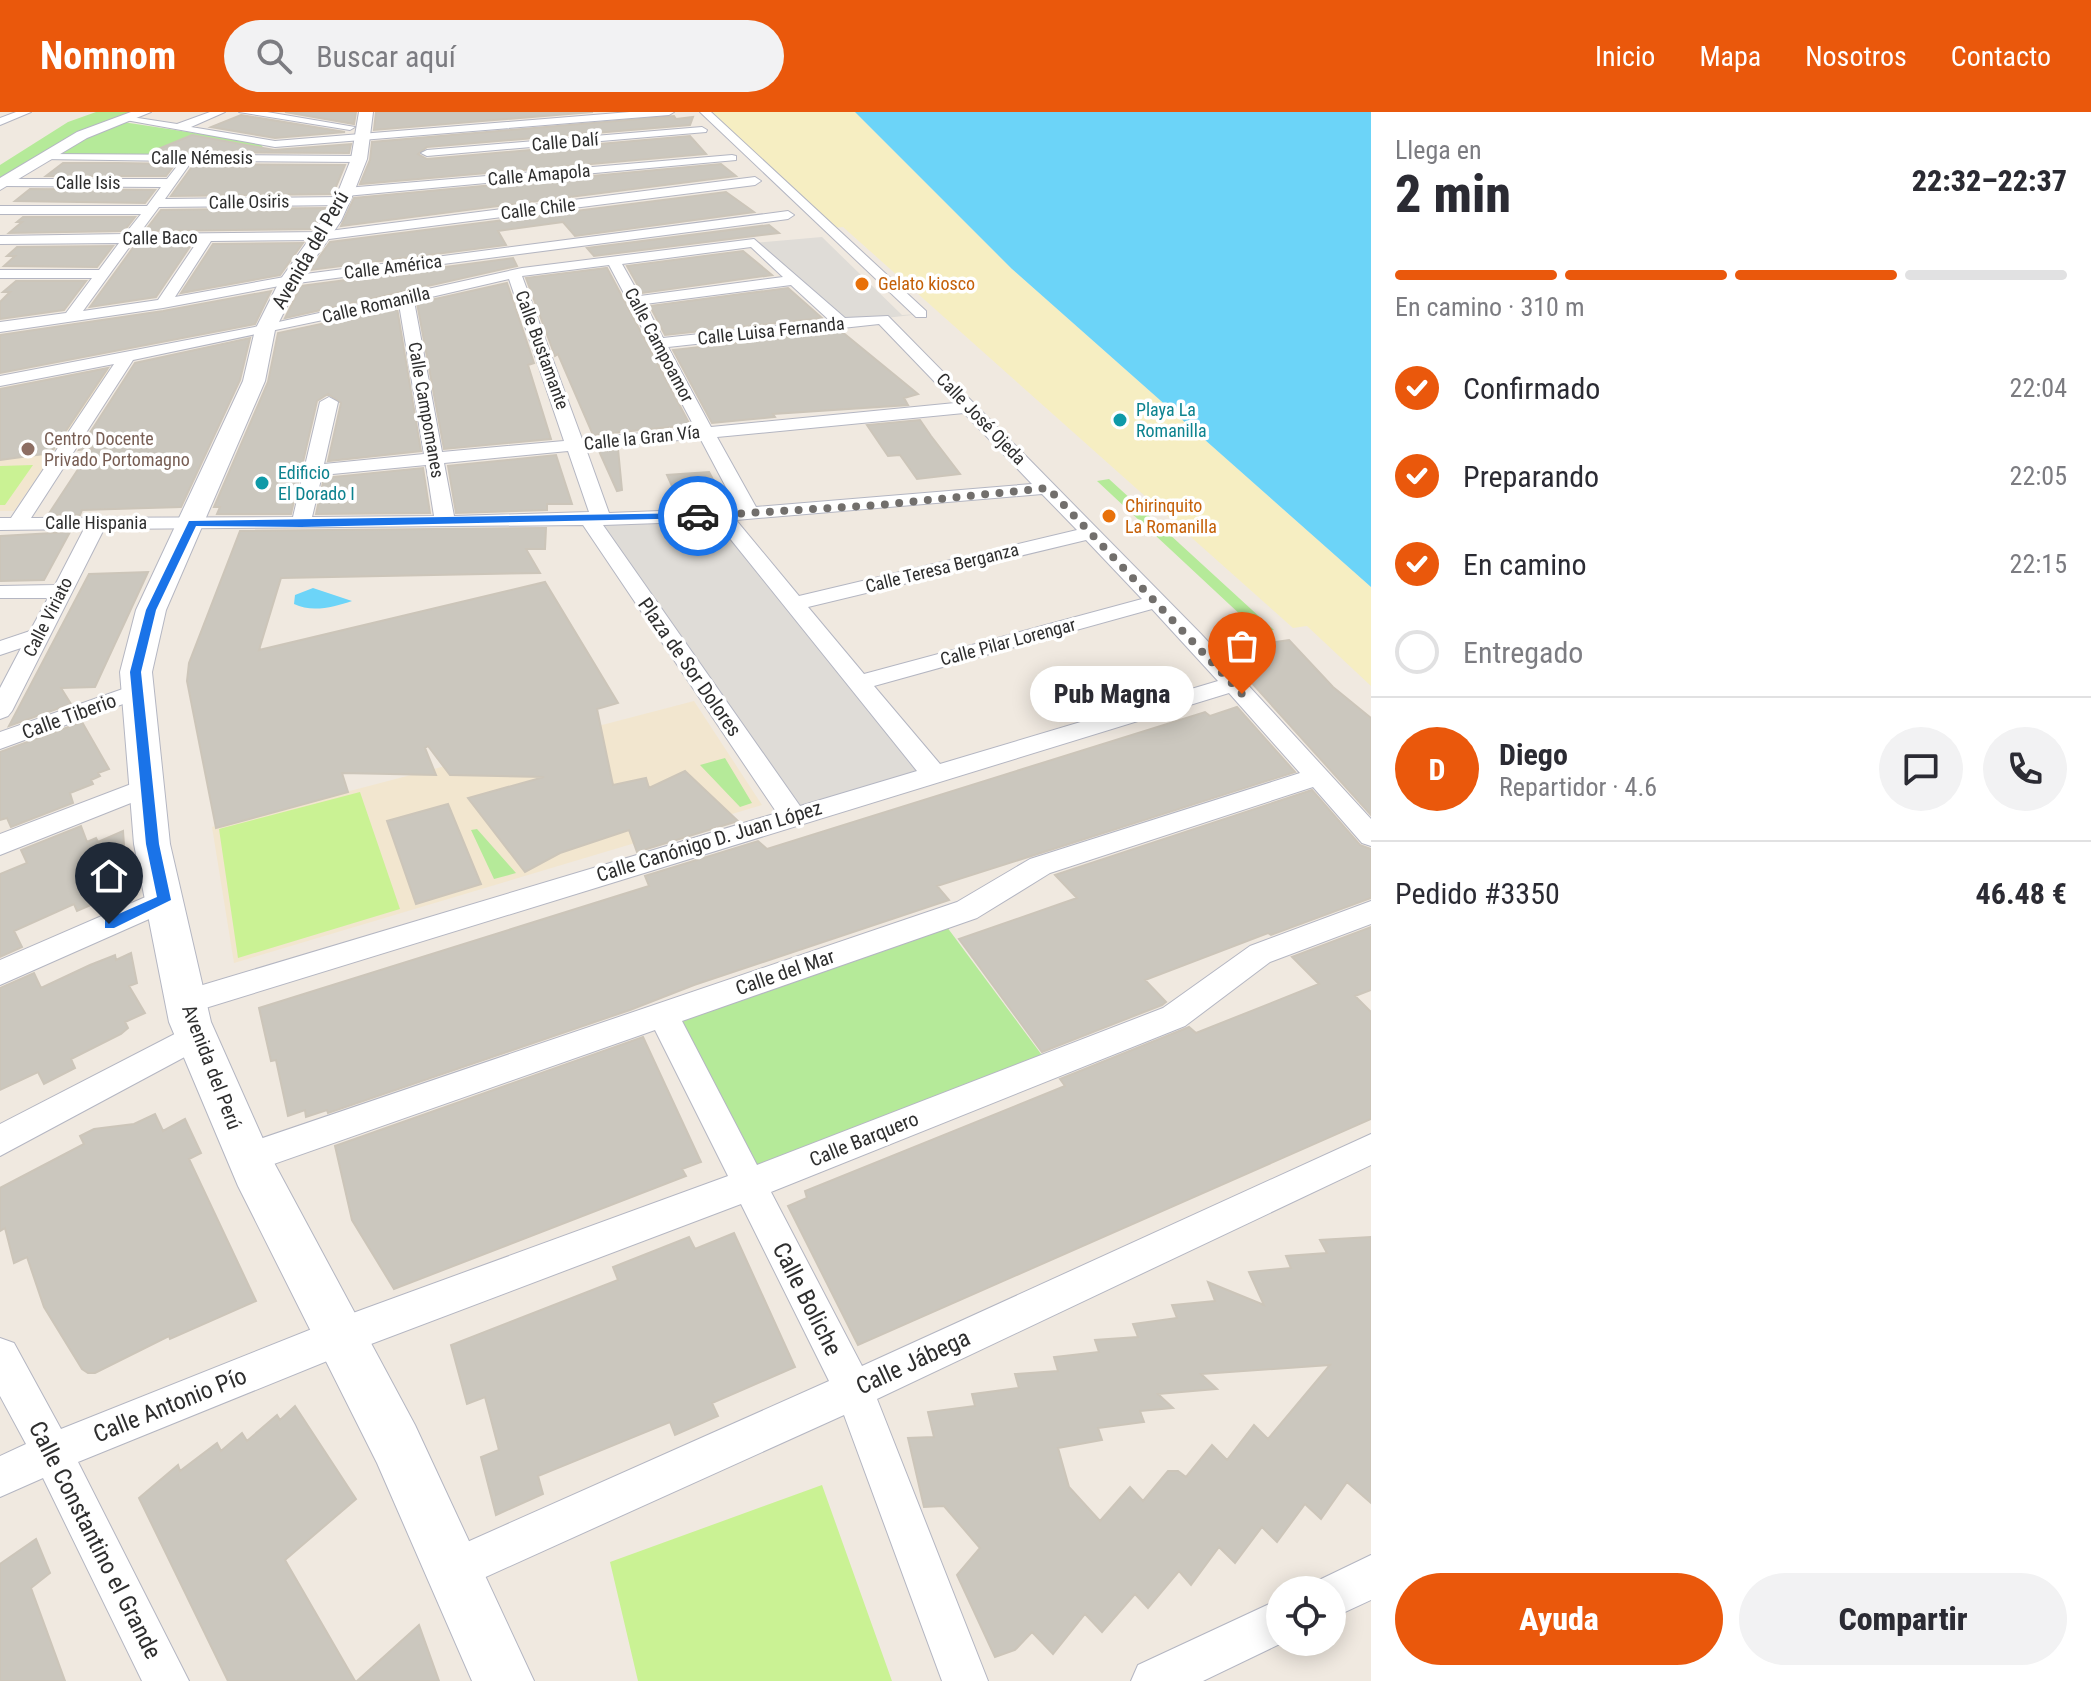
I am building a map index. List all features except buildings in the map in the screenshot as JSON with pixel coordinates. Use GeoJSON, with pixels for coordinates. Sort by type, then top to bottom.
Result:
{"type":"FeatureCollection","features":[{"type":"Feature","properties":{"kind":"street"},"geometry":{"type":"LineString","coordinates":[[0,122],[26,112]]}},
{"type":"Feature","properties":{"kind":"street"},"geometry":{"type":"LineString","coordinates":[[3,184],[82,135],[144,112]]}},
{"type":"Feature","properties":{"kind":"street"},"geometry":{"type":"LineString","coordinates":[[178,128],[220,112]]}},
{"type":"Feature","properties":{"kind":"street"},"geometry":{"type":"LineString","coordinates":[[244,112],[357,155]]}},
{"type":"Feature","properties":{"kind":"street"},"geometry":{"type":"LineString","coordinates":[[453,112],[499,197],[518,273]]}},
{"type":"Feature","properties":{"kind":"street"},"geometry":{"type":"LineString","coordinates":[[125,119],[357,155],[462,129],[669,112]]}},
{"type":"Feature","properties":{"kind":"street"},"geometry":{"type":"LineString","coordinates":[[705,112],[921,314]]}},
{"type":"Feature","properties":{"kind":"street","name":"Calle Dalí"},"geometry":{"type":"LineString","coordinates":[[427,153],[499,197],[702,130]]}},
{"type":"Feature","properties":{"kind":"street"},"geometry":{"type":"LineString","coordinates":[[261,159],[275,144]]}},
{"type":"Feature","properties":{"kind":"street","name":"Calle Némesis"},"geometry":{"type":"LineString","coordinates":[[46,157],[261,159],[357,155]]}},
{"type":"Feature","properties":{"kind":"street","name":"Calle Amapola"},"geometry":{"type":"LineString","coordinates":[[357,155],[499,197],[732,158]]}},
{"type":"Feature","properties":{"kind":"street","name":"Calle Osiris"},"geometry":{"type":"LineString","coordinates":[[0,210],[153,207],[357,155]]}},
{"type":"Feature","properties":{"kind":"street","name":"Avenida del Perú"},"geometry":{"type":"LineString","coordinates":[[357,155],[321,236],[290,280],[265,330],[254,381],[193,523],[151,610],[136,672],[137,691],[152,844],[191,1019],[248,1158],[396,1444],[503,1681]]}},
{"type":"Feature","properties":{"kind":"street"},"geometry":{"type":"LineString","coordinates":[[71,317],[189,158]]}},
{"type":"Feature","properties":{"kind":"street","name":"Calle Chile"},"geometry":{"type":"LineString","coordinates":[[321,236],[499,197],[755,181]]}},
{"type":"Feature","properties":{"kind":"street","name":"Calle Isis"},"geometry":{"type":"LineString","coordinates":[[3,184],[171,183]]}},
{"type":"Feature","properties":{"kind":"street","name":"Calle América"},"geometry":{"type":"LineString","coordinates":[[0,327],[163,304],[290,280],[499,197],[788,215]]}},
{"type":"Feature","properties":{"kind":"street","name":"Calle Baco"},"geometry":{"type":"LineString","coordinates":[[0,240],[321,236]]}},
{"type":"Feature","properties":{"kind":"street"},"geometry":{"type":"LineString","coordinates":[[163,304],[206,238]]}},
{"type":"Feature","properties":{"kind":"street","name":"Calle Romanilla"},"geometry":{"type":"LineString","coordinates":[[0,381],[265,330],[518,273],[754,243],[794,280]]}},
{"type":"Feature","properties":{"kind":"street","name":"Calle Campoamor"},"geometry":{"type":"LineString","coordinates":[[614,261],[749,513]]}},
{"type":"Feature","properties":{"kind":"street","name":"Calle Bustamante"},"geometry":{"type":"LineString","coordinates":[[518,273],[576,445],[594,518]]}},
{"type":"Feature","properties":{"kind":"street"},"geometry":{"type":"LineString","coordinates":[[0,274],[103,274]]}},
{"type":"Feature","properties":{"kind":"street"},"geometry":{"type":"LineString","coordinates":[[635,301],[794,280],[841,323]]}},
{"type":"Feature","properties":{"kind":"street","name":"Calle Campomanes"},"geometry":{"type":"LineString","coordinates":[[406,299],[445,522]]}},
{"type":"Feature","properties":{"kind":"street","name":"Calle Luisa Fernanda"},"geometry":{"type":"LineString","coordinates":[[658,343],[883,319]]}},
{"type":"Feature","properties":{"kind":"street","name":"Calle José Ojeda"},"geometry":{"type":"LineString","coordinates":[[883,319],[1157,601],[1371,836]]}},
{"type":"Feature","properties":{"kind":"street"},"geometry":{"type":"LineString","coordinates":[[9,524],[127,357]]}},
{"type":"Feature","properties":{"kind":"street"},"geometry":{"type":"LineString","coordinates":[[301,524],[329,402]]}},
{"type":"Feature","properties":{"kind":"street","name":"Calle la Gran Vía"},"geometry":{"type":"LineString","coordinates":[[315,470],[970,407]]}},
{"type":"Feature","properties":{"kind":"street","name":"Calle Hispania"},"geometry":{"type":"LineString","coordinates":[[9,524],[301,524],[721,515],[1048,488]]}},
{"type":"Feature","properties":{"kind":"street"},"geometry":{"type":"LineString","coordinates":[[721,515],[933,773]]}},
{"type":"Feature","properties":{"kind":"street","name":"Plaza de Sor Dolores"},"geometry":{"type":"LineString","coordinates":[[594,518],[792,815]]}},
{"type":"Feature","properties":{"kind":"street","name":"Calle Viriato"},"geometry":{"type":"LineString","coordinates":[[0,711],[97,523]]}},
{"type":"Feature","properties":{"kind":"street","name":"Calle Teresa Berganza"},"geometry":{"type":"LineString","coordinates":[[794,604],[1091,533]]}},
{"type":"Feature","properties":{"kind":"street"},"geometry":{"type":"LineString","coordinates":[[0,592],[62,591]]}},
{"type":"Feature","properties":{"kind":"street","name":"Calle Pilar Lorengar"},"geometry":{"type":"LineString","coordinates":[[859,683],[1157,601]]}},
{"type":"Feature","properties":{"kind":"street"},"geometry":{"type":"LineString","coordinates":[[0,648],[39,635]]}},
{"type":"Feature","properties":{"kind":"street","name":"Calle Canónigo D. Juan López"},"geometry":{"type":"LineString","coordinates":[[0,1141],[191,1019],[792,815],[1233,684]]}},
{"type":"Feature","properties":{"kind":"street","name":"Calle Tiberio"},"geometry":{"type":"LineString","coordinates":[[0,741],[137,691]]}},
{"type":"Feature","properties":{"kind":"street","name":"Calle del Mar"},"geometry":{"type":"LineString","coordinates":[[248,1158],[967,910],[1040,866],[1317,777]]}},
{"type":"Feature","properties":{"kind":"street"},"geometry":{"type":"LineString","coordinates":[[0,845],[147,787]]}},
{"type":"Feature","properties":{"kind":"street"},"geometry":{"type":"LineString","coordinates":[[0,973],[164,900]]}},
{"type":"Feature","properties":{"kind":"street","name":"Calle Barquero"},"geometry":{"type":"LineString","coordinates":[[342,1336],[748,1185],[1174,1017],[1260,954],[1371,912]]}},
{"type":"Feature","properties":{"kind":"street","name":"Calle Boliche"},"geometry":{"type":"LineString","coordinates":[[663,1015],[854,1390],[965,1681]]}},
{"type":"Feature","properties":{"kind":"street","name":"Calle Jábega"},"geometry":{"type":"LineString","coordinates":[[453,1570],[854,1390],[1371,1149]]}},
{"type":"Feature","properties":{"kind":"street","name":"Calle Antonio Pío"},"geometry":{"type":"LineString","coordinates":[[0,1477],[342,1336]]}},
{"type":"Feature","properties":{"kind":"street","name":"Calle Constantino el Grande"},"geometry":{"type":"LineString","coordinates":[[0,1357],[52,1453],[166,1681]]}},
{"type":"Feature","properties":{"kind":"street"},"geometry":{"type":"LineString","coordinates":[[1346,1589],[1371,1577]]}},
{"type":"Feature","properties":{"kind":"street"},"geometry":{"type":"LineString","coordinates":[[1154,1681],[1266,1628]]}},
{"type":"Feature","properties":{"kind":"shaded area"},"geometry":{"type":"Polygon","coordinates":[[[822,237],[902,315],[921,314],[841,323],[754,243],[822,237]]]}},
{"type":"Feature","properties":{"kind":"shaded area","name":"Centro Docente Privado Portomagno"},"geometry":{"type":"Polygon","coordinates":[[[104,368],[110,371],[14,511],[0,511],[0,388],[104,368]]]}},
{"type":"Feature","properties":{"kind":"shaded area"},"geometry":{"type":"Polygon","coordinates":[[[721,515],[933,773],[792,815],[588,518],[721,515]]]}},
{"type":"Feature","properties":{"kind":"shaded area"},"geometry":{"type":"Polygon","coordinates":[[[694,701],[762,805],[234,963],[212,827],[694,701]]]}},
{"type":"Feature","properties":{"kind":"green space"},"geometry":{"type":"Polygon","coordinates":[[[96,112],[134,112],[0,180],[0,165],[68,122],[96,112]]]}},
{"type":"Feature","properties":{"kind":"green space"},"geometry":{"type":"Polygon","coordinates":[[[123,122],[260,143],[264,149],[245,155],[57,155],[90,134],[123,122]]]}},
{"type":"Feature","properties":{"kind":"green space"},"geometry":{"type":"Polygon","coordinates":[[[33,465],[5,505],[0,505],[0,466],[33,465]]]}},
{"type":"Feature","properties":{"kind":"green space"},"geometry":{"type":"Polygon","coordinates":[[[1109,479],[1274,630],[1259,632],[1097,481],[1109,479]]]}},
{"type":"Feature","properties":{"kind":"green space"},"geometry":{"type":"Polygon","coordinates":[[[725,758],[752,803],[740,807],[700,765],[725,758]]]}},
{"type":"Feature","properties":{"kind":"green space"},"geometry":{"type":"Polygon","coordinates":[[[360,792],[400,909],[238,958],[219,829],[360,792]]]}},
{"type":"Feature","properties":{"kind":"green space"},"geometry":{"type":"Polygon","coordinates":[[[477,829],[516,873],[494,879],[471,830],[477,829]]]}},
{"type":"Feature","properties":{"kind":"green space"},"geometry":{"type":"Polygon","coordinates":[[[941,919],[1050,1066],[748,1185],[663,1015],[941,919]]]}},
{"type":"Feature","properties":{"kind":"green space"},"geometry":{"type":"Polygon","coordinates":[[[822,1485],[892,1681],[638,1681],[610,1562],[822,1485]]]}},
{"type":"Feature","properties":{"kind":"sand","name":"Playa La Romanilla"},"geometry":{"type":"Polygon","coordinates":[[[710,112],[855,112],[1012,269],[1371,587],[1371,686],[1307,626],[1293,628],[843,227],[832,228],[710,112]]]}},
{"type":"Feature","properties":{"kind":"water"},"geometry":{"type":"Polygon","coordinates":[[[855,112],[1371,112],[1371,587],[1012,269],[855,112]]]}},
{"type":"Feature","properties":{"kind":"water"},"geometry":{"type":"Polygon","coordinates":[[[313,588],[352,601],[316,609],[294,604],[295,595],[313,588]]]}},
{"type":"Feature","properties":{"kind":"way so far"},"geometry":{"type":"LineString","coordinates":[[698,516],[879,505],[1048,488],[1242,694]]}},
{"type":"Feature","properties":{"kind":"place","name":"Gelato kiosco"},"geometry":{"type":"Point","coordinates":[862,284]}},
{"type":"Feature","properties":{"kind":"place","name":"Playa La Romanilla"},"geometry":{"type":"Point","coordinates":[1120,420]}},
{"type":"Feature","properties":{"kind":"place","name":"Centro Docente Privado Portomagno"},"geometry":{"type":"Point","coordinates":[28,449]}},
{"type":"Feature","properties":{"kind":"place","name":"Edificio El Dorado I"},"geometry":{"type":"Point","coordinates":[262,483]}},
{"type":"Feature","properties":{"kind":"place","name":"Chirinquito La Romanilla"},"geometry":{"type":"Point","coordinates":[1109,516]}},
{"type":"Feature","properties":{"kind":"place","name":"Pub Magna"},"geometry":{"type":"Point","coordinates":[1242,694]}},
{"type":"Feature","properties":{"kind":"route"},"geometry":{"type":"LineString","coordinates":[[109,924],[164,900],[152,844],[136,672],[151,610],[193,523],[301,524],[698,516]]}}]}
